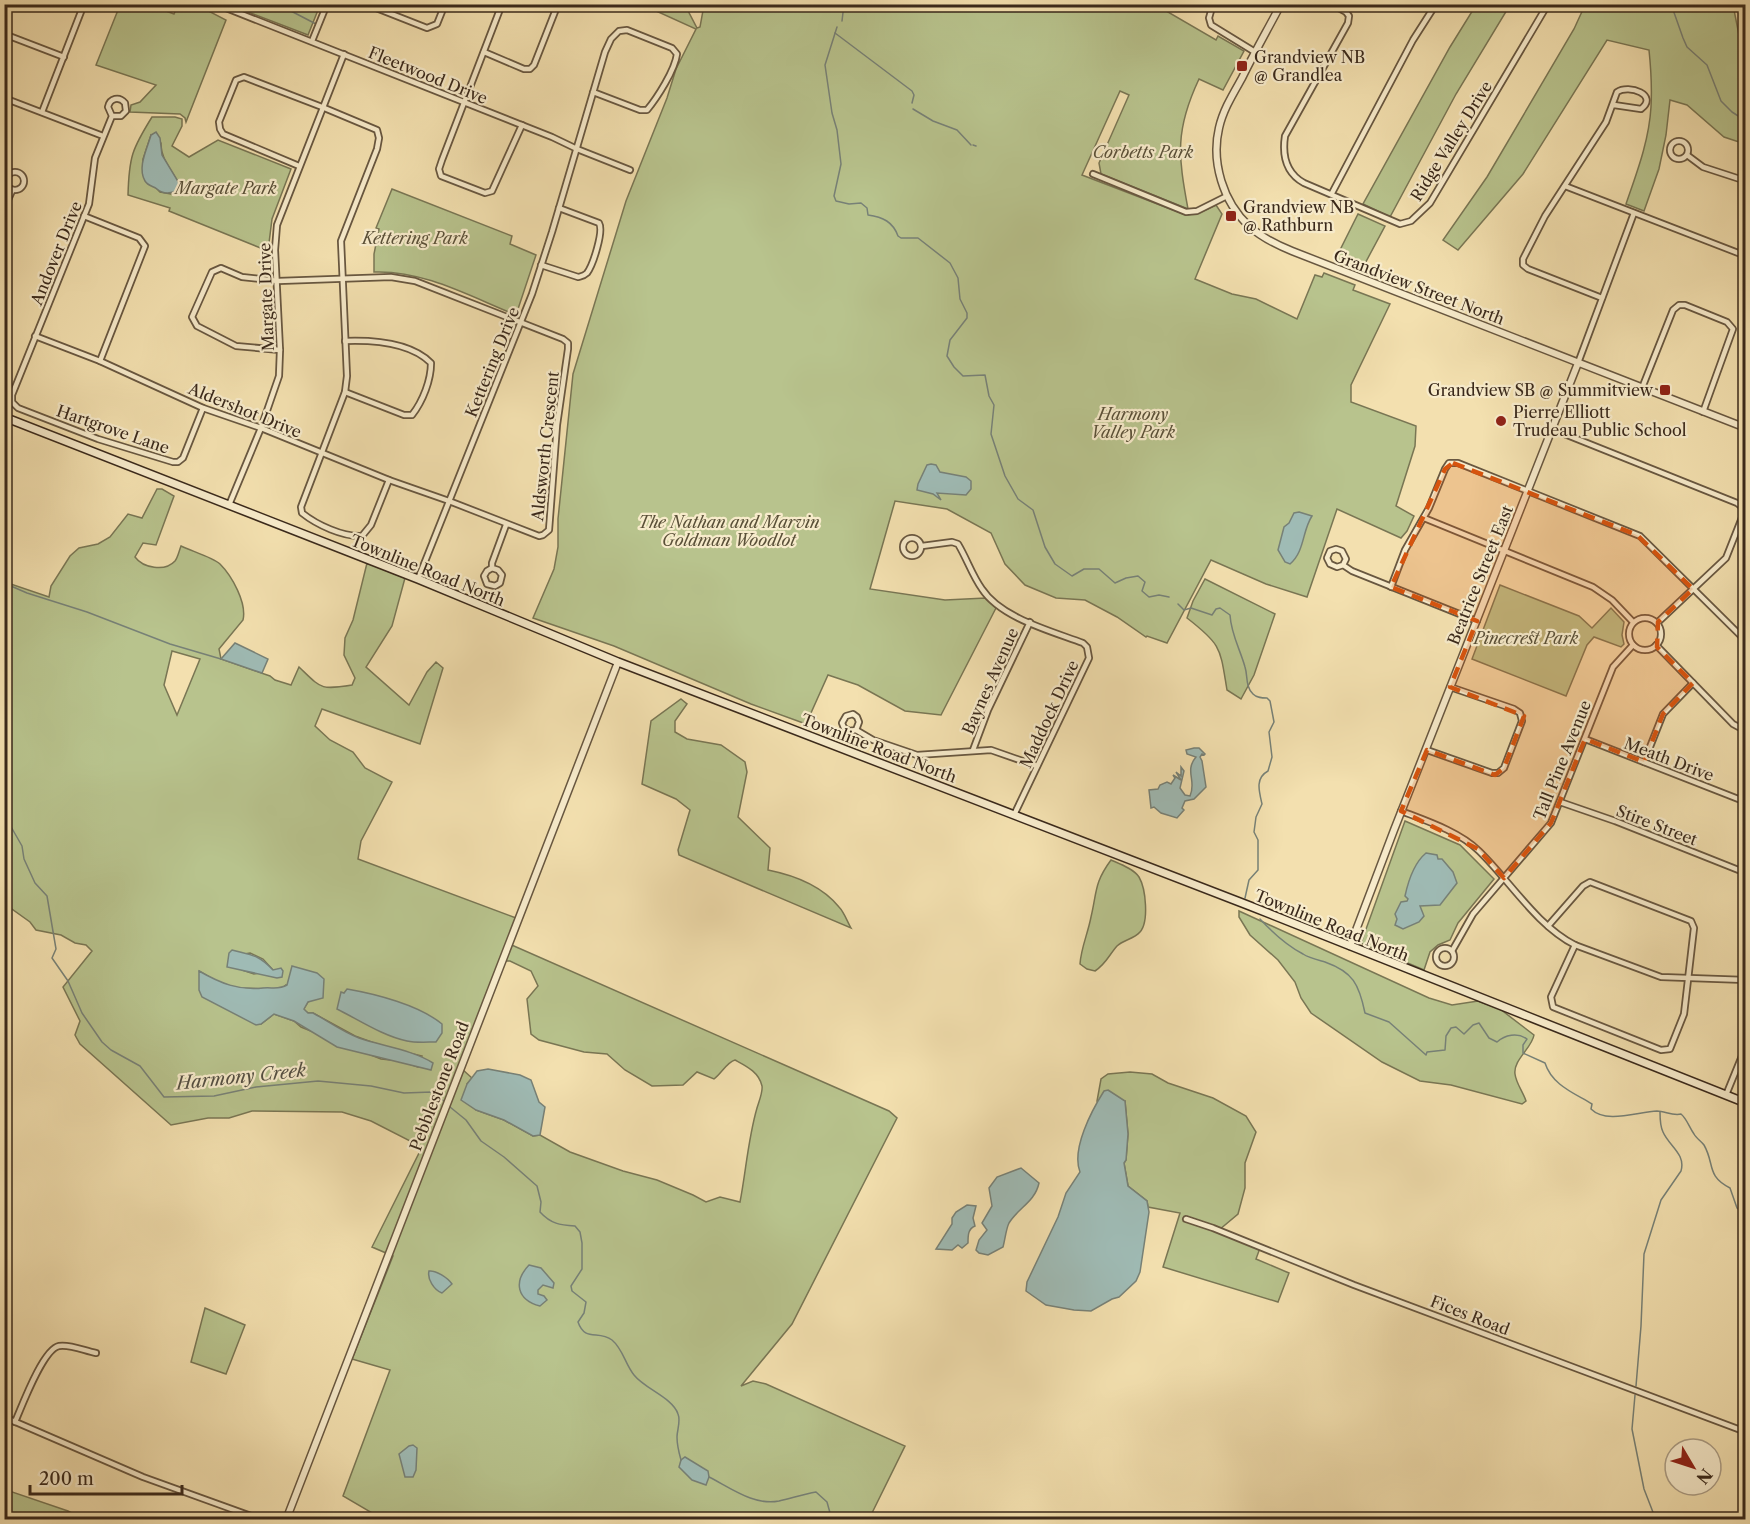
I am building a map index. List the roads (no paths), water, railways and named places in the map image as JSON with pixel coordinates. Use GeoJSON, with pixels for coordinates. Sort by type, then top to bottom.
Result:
{"type":"FeatureCollection","features":[{"type":"Feature","properties":{"kind":"main road","name":"Townline Road North"},"geometry":{"type":"LineString","coordinates":[[4,417],[418,579],[618,662],[1746,1102]]}},
{"type":"Feature","properties":{"kind":"street"},"geometry":{"type":"LineString","coordinates":[[42,112],[84,4]]}},
{"type":"Feature","properties":{"kind":"street","name":"Fleetwood Drive"},"geometry":{"type":"LineString","coordinates":[[216,4],[552,136],[577,149],[630,170]]}},
{"type":"Feature","properties":{"kind":"street"},"geometry":{"type":"LineString","coordinates":[[312,41],[327,4]]}},
{"type":"Feature","properties":{"kind":"street"},"geometry":{"type":"LineString","coordinates":[[366,4],[428,28],[437,24],[445,4]]}},
{"type":"Feature","properties":{"kind":"street"},"geometry":{"type":"LineString","coordinates":[[502,4],[439,169],[441,176],[485,193],[492,190],[522,125]]}},
{"type":"Feature","properties":{"kind":"street"},"geometry":{"type":"LineString","coordinates":[[484,52],[524,69],[530,69],[534,65],[558,4]]}},
{"type":"Feature","properties":{"kind":"street"},"geometry":{"type":"LineString","coordinates":[[1213,4],[1209,18],[1211,25],[1255,52]]}},
{"type":"Feature","properties":{"kind":"street","name":"Grandview Street North"},"geometry":{"type":"LineString","coordinates":[[1281,4],[1226,108],[1218,130],[1217,165],[1227,196],[1249,226],[1272,243],[1746,428]]}},
{"type":"Feature","properties":{"kind":"street","name":"Ridge Valley Drive"},"geometry":{"type":"LineString","coordinates":[[1331,4],[1346,12],[1349,16],[1348,23],[1285,136],[1283,148],[1285,159],[1296,178],[1400,224],[1411,221],[1430,203],[1548,4]]}},
{"type":"Feature","properties":{"kind":"street"},"geometry":{"type":"LineString","coordinates":[[1332,194],[1413,40],[1436,4]]}},
{"type":"Feature","properties":{"kind":"street"},"geometry":{"type":"LineString","coordinates":[[619,30],[627,30],[672,48],[677,54],[665,82],[647,110],[640,110],[593,92],[605,52],[619,30]]}},
{"type":"Feature","properties":{"kind":"street"},"geometry":{"type":"LineString","coordinates":[[4,34],[64,57]]}},
{"type":"Feature","properties":{"kind":"street","name":"Margate Drive"},"geometry":{"type":"LineString","coordinates":[[229,505],[261,428],[276,387],[280,366],[275,250],[277,225],[344,54]]}},
{"type":"Feature","properties":{"kind":"street"},"geometry":{"type":"LineString","coordinates":[[299,166],[224,134],[220,129],[219,122],[236,80],[244,77],[370,125],[377,130],[379,138],[377,149],[341,241],[347,376],[345,392],[300,507],[302,513],[337,531],[353,537],[362,536],[371,525],[389,480]]}},
{"type":"Feature","properties":{"kind":"street"},"geometry":{"type":"LineString","coordinates":[[1602,298],[1530,270],[1523,265],[1523,257],[1542,221],[1606,122],[1614,105],[1616,94],[1622,89],[1642,92],[1647,99],[1646,105],[1641,109],[1614,105]]}},
{"type":"Feature","properties":{"kind":"street","name":"Kettering Drive"},"geometry":{"type":"LineString","coordinates":[[418,579],[521,323],[559,208],[593,92]]}},
{"type":"Feature","properties":{"kind":"street"},"geometry":{"type":"LineString","coordinates":[[4,98],[103,136]]}},
{"type":"Feature","properties":{"kind":"street"},"geometry":{"type":"LineString","coordinates":[[115,99],[121,99],[125,103],[126,111],[121,116],[112,116],[109,104],[115,99]]}},
{"type":"Feature","properties":{"kind":"street","name":"Andover Drive"},"geometry":{"type":"LineString","coordinates":[[18,408],[12,402],[12,395],[84,216],[91,193],[95,158],[112,116]]}},
{"type":"Feature","properties":{"kind":"street"},"geometry":{"type":"LineString","coordinates":[[1687,154],[1703,167],[1746,181]]}},
{"type":"Feature","properties":{"kind":"street"},"geometry":{"type":"LineString","coordinates":[[17,172],[24,178],[24,184],[21,189],[12,191],[6,180],[12,173],[17,172]]}},
{"type":"Feature","properties":{"kind":"street"},"geometry":{"type":"LineString","coordinates":[[1093,174],[1186,212],[1197,211],[1227,196]]}},
{"type":"Feature","properties":{"kind":"street"},"geometry":{"type":"LineString","coordinates":[[1565,186],[1746,256]]}},
{"type":"Feature","properties":{"kind":"street"},"geometry":{"type":"LineString","coordinates":[[4,210],[12,191]]}},
{"type":"Feature","properties":{"kind":"street"},"geometry":{"type":"LineString","coordinates":[[541,265],[573,276],[582,276],[589,269],[602,234],[602,227],[599,223],[559,208]]}},
{"type":"Feature","properties":{"kind":"street","name":"Beatrice Street East"},"geometry":{"type":"LineString","coordinates":[[1350,946],[1578,363],[1634,213]]}},
{"type":"Feature","properties":{"kind":"street"},"geometry":{"type":"LineString","coordinates":[[84,216],[140,238],[145,246],[100,361]]}},
{"type":"Feature","properties":{"kind":"street"},"geometry":{"type":"LineString","coordinates":[[280,350],[236,346],[197,326],[192,316],[212,272],[221,268],[242,277],[278,281],[342,280],[391,276],[415,281],[521,323]]}},
{"type":"Feature","properties":{"kind":"street"},"geometry":{"type":"LineString","coordinates":[[1642,388],[1673,310],[1677,306],[1685,305],[1726,322],[1733,329],[1703,412]]}},
{"type":"Feature","properties":{"kind":"street","name":"Aldsworth Crescent"},"geometry":{"type":"LineString","coordinates":[[449,501],[539,536],[549,530],[557,424],[568,343],[521,323]]}},
{"type":"Feature","properties":{"kind":"street","name":"Aldershot Drive"},"geometry":{"type":"LineString","coordinates":[[35,336],[100,361],[203,408],[261,428],[321,454],[449,501]]}},
{"type":"Feature","properties":{"kind":"street"},"geometry":{"type":"LineString","coordinates":[[345,341],[384,341],[419,354],[431,363],[431,371],[420,404],[412,415],[345,392]]}},
{"type":"Feature","properties":{"kind":"street","name":"Hartgrove Lane"},"geometry":{"type":"LineString","coordinates":[[18,408],[98,439],[178,462],[183,458],[203,408]]}},
{"type":"Feature","properties":{"kind":"street"},"geometry":{"type":"LineString","coordinates":[[1552,429],[1741,506],[1743,515],[1728,555],[1657,623]]}},
{"type":"Feature","properties":{"kind":"street"},"geometry":{"type":"LineString","coordinates":[[1391,587],[1409,542],[1424,518],[1445,469],[1449,463],[1458,463],[1640,536],[1741,633],[1746,641]]}},
{"type":"Feature","properties":{"kind":"street"},"geometry":{"type":"LineString","coordinates":[[1424,518],[1602,592],[1633,622]]}},
{"type":"Feature","properties":{"kind":"street"},"geometry":{"type":"LineString","coordinates":[[492,568],[492,562],[506,525]]}},
{"type":"Feature","properties":{"kind":"street"},"geometry":{"type":"LineString","coordinates":[[910,538],[916,539],[922,546],[919,553],[914,556],[907,556],[902,549],[903,543],[910,538]]}},
{"type":"Feature","properties":{"kind":"street"},"geometry":{"type":"LineString","coordinates":[[922,546],[952,542],[958,544],[989,599],[1004,610],[1030,622]]}},
{"type":"Feature","properties":{"kind":"street"},"geometry":{"type":"LineString","coordinates":[[1336,549],[1342,551],[1346,559],[1343,565],[1338,567],[1330,564],[1327,558],[1330,551],[1336,549]]}},
{"type":"Feature","properties":{"kind":"street"},"geometry":{"type":"LineString","coordinates":[[1343,565],[1352,571],[1477,621]]}},
{"type":"Feature","properties":{"kind":"street"},"geometry":{"type":"LineString","coordinates":[[492,568],[498,570],[502,578],[500,583],[492,587],[484,579],[485,573],[492,568]]}},
{"type":"Feature","properties":{"kind":"street"},"geometry":{"type":"LineString","coordinates":[[1645,617],[1657,623],[1661,637],[1656,645],[1641,650],[1633,645],[1628,631],[1633,622],[1645,617]]}},
{"type":"Feature","properties":{"kind":"street","name":"Baynes Avenue"},"geometry":{"type":"LineString","coordinates":[[973,750],[988,710],[1030,622]]}},
{"type":"Feature","properties":{"kind":"street","name":"Maddock Drive"},"geometry":{"type":"LineString","coordinates":[[1014,815],[1089,658],[1087,647],[1083,644],[1030,622]]}},
{"type":"Feature","properties":{"kind":"street","name":"Tall Pine Avenue"},"geometry":{"type":"LineString","coordinates":[[1452,951],[1473,914],[1546,831],[1560,802],[1612,667],[1618,658],[1633,645]]}},
{"type":"Feature","properties":{"kind":"street"},"geometry":{"type":"LineString","coordinates":[[1656,645],[1733,724],[1746,731]]}},
{"type":"Feature","properties":{"kind":"street","name":"Pebblestone Road"},"geometry":{"type":"LineString","coordinates":[[286,1520],[618,662]]}},
{"type":"Feature","properties":{"kind":"street"},"geometry":{"type":"LineString","coordinates":[[1644,762],[1663,714],[1693,683]]}},
{"type":"Feature","properties":{"kind":"street"},"geometry":{"type":"LineString","coordinates":[[1427,750],[1492,773],[1498,773],[1504,768],[1522,721],[1520,713],[1514,709],[1450,687]]}},
{"type":"Feature","properties":{"kind":"street"},"geometry":{"type":"LineString","coordinates":[[856,730],[873,740],[917,755],[991,750],[1037,766]]}},
{"type":"Feature","properties":{"kind":"street","name":"Meath Drive"},"geometry":{"type":"LineString","coordinates":[[1585,739],[1746,802]]}},
{"type":"Feature","properties":{"kind":"street","name":"Stire Street"},"geometry":{"type":"LineString","coordinates":[[1560,802],[1615,821],[1746,873]]}},
{"type":"Feature","properties":{"kind":"street"},"geometry":{"type":"LineString","coordinates":[[1401,811],[1456,835],[1478,849],[1548,926],[1575,945],[1653,975],[1746,980]]}},
{"type":"Feature","properties":{"kind":"street"},"geometry":{"type":"LineString","coordinates":[[1548,926],[1588,882],[1595,882],[1691,921],[1694,928],[1682,1024],[1672,1047],[1668,1050],[1661,1050],[1553,1007],[1551,998],[1575,945]]}},
{"type":"Feature","properties":{"kind":"street"},"geometry":{"type":"LineString","coordinates":[[1726,1095],[1746,1046]]}},
{"type":"Feature","properties":{"kind":"street","name":"Fices Road"},"geometry":{"type":"LineString","coordinates":[[1186,1219],[1354,1285],[1746,1432]]}},
{"type":"Feature","properties":{"kind":"street"},"geometry":{"type":"LineString","coordinates":[[15,1422],[50,1350],[59,1346],[96,1353]]}},
{"type":"Feature","properties":{"kind":"street"},"geometry":{"type":"LineString","coordinates":[[4,1417],[143,1477],[262,1520]]}},
{"type":"Feature","properties":{"kind":"water"},"geometry":{"type":"Polygon","coordinates":[[[156,132],[160,138],[162,155],[182,188],[173,192],[160,191],[148,184],[143,176],[142,164],[145,152],[151,135],[156,132]]]}},
{"type":"Feature","properties":{"kind":"water"},"geometry":{"type":"Polygon","coordinates":[[[927,465],[936,465],[940,472],[966,477],[971,481],[971,489],[966,495],[937,493],[941,500],[933,494],[917,490],[927,465]]]}},
{"type":"Feature","properties":{"kind":"water"},"geometry":{"type":"Polygon","coordinates":[[[1299,512],[1312,516],[1301,547],[1290,564],[1285,562],[1278,550],[1284,527],[1294,513],[1299,512]]]}},
{"type":"Feature","properties":{"kind":"water"},"geometry":{"type":"Polygon","coordinates":[[[235,643],[268,659],[262,673],[221,659],[235,643]]]}},
{"type":"Feature","properties":{"kind":"water"},"geometry":{"type":"Polygon","coordinates":[[[1199,748],[1205,754],[1200,757],[1206,787],[1194,799],[1185,801],[1182,808],[1184,810],[1177,818],[1161,813],[1154,807],[1151,808],[1149,790],[1158,789],[1160,785],[1167,782],[1171,784],[1175,778],[1173,775],[1181,780],[1176,772],[1181,776],[1181,767],[1184,771],[1180,788],[1185,795],[1190,796],[1192,791],[1191,767],[1196,757],[1187,754],[1186,750],[1199,748]]]}},
{"type":"Feature","properties":{"kind":"water"},"geometry":{"type":"Polygon","coordinates":[[[1426,853],[1437,855],[1438,859],[1442,859],[1453,872],[1457,883],[1440,905],[1420,906],[1424,916],[1419,922],[1403,929],[1395,925],[1397,919],[1395,914],[1401,902],[1407,901],[1405,896],[1412,873],[1426,853]]]}},
{"type":"Feature","properties":{"kind":"water"},"geometry":{"type":"Polygon","coordinates":[[[232,950],[258,958],[273,970],[281,968],[282,977],[277,978],[227,967],[229,953],[232,950]]]}},
{"type":"Feature","properties":{"kind":"water"},"geometry":{"type":"Polygon","coordinates":[[[292,966],[317,973],[324,979],[323,998],[308,1002],[304,1009],[308,1013],[313,1013],[359,1038],[407,1051],[425,1059],[433,1063],[431,1070],[337,1047],[294,1021],[274,1014],[256,1025],[202,997],[199,990],[199,971],[238,987],[278,988],[287,985],[292,966]]]}},
{"type":"Feature","properties":{"kind":"water"},"geometry":{"type":"Polygon","coordinates":[[[347,989],[384,997],[422,1011],[442,1024],[442,1033],[436,1042],[418,1042],[398,1039],[380,1032],[337,1009],[341,992],[344,993],[347,989]]]}},
{"type":"Feature","properties":{"kind":"water"},"geometry":{"type":"Polygon","coordinates":[[[488,1069],[520,1075],[531,1080],[539,1102],[545,1107],[540,1135],[533,1136],[504,1120],[476,1110],[461,1100],[467,1084],[477,1071],[488,1069]]]}},
{"type":"Feature","properties":{"kind":"water"},"geometry":{"type":"Polygon","coordinates":[[[1108,1090],[1125,1101],[1128,1134],[1124,1163],[1128,1186],[1147,1201],[1149,1212],[1140,1272],[1136,1281],[1119,1297],[1091,1311],[1046,1305],[1026,1291],[1027,1282],[1058,1217],[1066,1193],[1080,1172],[1078,1152],[1084,1130],[1104,1091],[1108,1090]]]}},
{"type":"Feature","properties":{"kind":"water"},"geometry":{"type":"Polygon","coordinates":[[[1021,1168],[1039,1183],[1037,1190],[1009,1223],[1003,1247],[988,1255],[979,1253],[976,1250],[979,1240],[987,1230],[982,1223],[992,1206],[989,1188],[997,1177],[1021,1168]]]}},
{"type":"Feature","properties":{"kind":"water"},"geometry":{"type":"Polygon","coordinates":[[[967,1205],[976,1206],[973,1218],[975,1226],[968,1235],[968,1243],[962,1248],[958,1245],[952,1250],[936,1249],[952,1224],[952,1218],[956,1212],[967,1205]]]}},
{"type":"Feature","properties":{"kind":"water"},"geometry":{"type":"Polygon","coordinates":[[[529,1265],[541,1268],[554,1283],[553,1288],[543,1285],[538,1290],[538,1294],[547,1300],[540,1306],[526,1299],[520,1290],[521,1278],[529,1265]]]}},
{"type":"Feature","properties":{"kind":"water"},"geometry":{"type":"Polygon","coordinates":[[[429,1271],[442,1275],[452,1284],[442,1293],[439,1292],[430,1281],[429,1271]]]}},
{"type":"Feature","properties":{"kind":"water"},"geometry":{"type":"Polygon","coordinates":[[[413,1445],[417,1448],[416,1470],[413,1477],[405,1477],[399,1454],[413,1445]]]}},
{"type":"Feature","properties":{"kind":"water"},"geometry":{"type":"Polygon","coordinates":[[[685,1457],[708,1471],[709,1477],[706,1485],[692,1480],[679,1467],[681,1460],[685,1457]]]}},
{"type":"Feature","properties":{"kind":"waterway"},"geometry":{"type":"LineString","coordinates":[[285,4],[289,10],[316,24]]}},
{"type":"Feature","properties":{"kind":"waterway"},"geometry":{"type":"LineString","coordinates":[[842,21],[844,4]]}},
{"type":"Feature","properties":{"kind":"waterway"},"geometry":{"type":"LineString","coordinates":[[1671,4],[1687,47],[1707,65],[1721,101],[1746,121]]}},
{"type":"Feature","properties":{"kind":"waterway"},"geometry":{"type":"LineString","coordinates":[[837,27],[825,65],[841,164],[834,196],[836,201],[849,204],[861,203],[867,208],[868,215],[887,221],[898,236],[918,238],[950,263],[958,278],[960,299],[967,318],[950,340],[947,356],[963,376],[985,375],[989,396],[994,405],[991,434],[1005,476],[1018,499],[1033,510],[1045,547],[1055,564],[1072,576],[1084,569],[1099,569],[1115,583],[1138,576],[1145,582],[1142,591],[1149,597],[1159,595],[1169,597]]}},
{"type":"Feature","properties":{"kind":"waterway"},"geometry":{"type":"LineString","coordinates":[[835,33],[912,91],[914,95],[912,103]]}},
{"type":"Feature","properties":{"kind":"waterway"},"geometry":{"type":"LineString","coordinates":[[913,109],[933,121],[957,130],[971,145]]}},
{"type":"Feature","properties":{"kind":"waterway"},"geometry":{"type":"LineString","coordinates":[[4,583],[170,644],[221,659]]}},
{"type":"Feature","properties":{"kind":"waterway"},"geometry":{"type":"LineString","coordinates":[[1178,604],[1184,610],[1191,608],[1212,615],[1216,609],[1220,608],[1230,615],[1250,691],[1270,701],[1274,722],[1269,732],[1272,757],[1268,771],[1260,781],[1262,804],[1256,817],[1254,832],[1258,840],[1258,870],[1249,880],[1245,898]]}},
{"type":"Feature","properties":{"kind":"waterway","name":"Harmony Creek"},"geometry":{"type":"LineString","coordinates":[[4,809],[6,818],[22,846],[24,859],[35,883],[47,896],[56,949],[52,958],[68,981],[82,1013],[102,1042],[111,1050],[140,1066],[164,1097],[214,1096],[256,1087],[318,1081],[371,1086],[404,1093],[432,1092],[444,1101]]}},
{"type":"Feature","properties":{"kind":"waterway"},"geometry":{"type":"LineString","coordinates":[[1260,919],[1280,938],[1308,957],[1342,970],[1357,987],[1365,1013],[1389,1022],[1426,1055],[1427,1052],[1445,1050],[1446,1036],[1451,1028],[1456,1027],[1464,1034],[1473,1025],[1479,1023],[1489,1038],[1497,1042],[1511,1035],[1527,1039],[1523,1045],[1523,1053],[1545,1063],[1548,1071],[1558,1083],[1592,1104],[1591,1109],[1597,1113],[1605,1116],[1657,1111],[1681,1114],[1704,1145],[1717,1179],[1730,1188],[1737,1208],[1746,1216]]}},
{"type":"Feature","properties":{"kind":"waterway","name":"Harmony Creek"},"geometry":{"type":"LineString","coordinates":[[450,1107],[466,1120],[481,1141],[504,1157],[537,1186],[541,1202],[540,1212],[544,1216],[556,1223],[575,1226],[580,1232],[582,1269],[571,1286],[572,1291],[586,1302],[584,1313],[578,1322],[584,1332],[612,1340],[634,1375],[675,1408],[679,1417],[677,1440],[681,1460]]}},
{"type":"Feature","properties":{"kind":"waterway"},"geometry":{"type":"LineString","coordinates":[[1636,1386],[1644,1254],[1661,1200],[1681,1171],[1682,1165],[1679,1155],[1662,1130],[1660,1112]]}},
{"type":"Feature","properties":{"kind":"waterway"},"geometry":{"type":"LineString","coordinates":[[1635,1395],[1632,1429],[1644,1489],[1656,1520]]}},
{"type":"Feature","properties":{"kind":"waterway"},"geometry":{"type":"LineString","coordinates":[[709,1477],[743,1495],[761,1501],[779,1501],[816,1492],[827,1502],[832,1520]]}},
{"type":"Feature","properties":{"kind":"place","name":"Grandview NB @ Grandlea"},"geometry":{"type":"Point","coordinates":[1242,66]}},
{"type":"Feature","properties":{"kind":"place","name":"Grandview NB @ Rathburn"},"geometry":{"type":"Point","coordinates":[1231,216]}},
{"type":"Feature","properties":{"kind":"place","name":"Grandview SB @ Summitview"},"geometry":{"type":"Point","coordinates":[1665,390]}},
{"type":"Feature","properties":{"kind":"place","name":"Pierre Elliott Trudeau Public School"},"geometry":{"type":"Point","coordinates":[1501,421]}},
{"type":"Feature","properties":{"kind":"park label","name":"Corbetts Park"},"geometry":{"type":"Point","coordinates":[1143,152]}},
{"type":"Feature","properties":{"kind":"park label","name":"Margate Park"},"geometry":{"type":"Point","coordinates":[226,188]}},
{"type":"Feature","properties":{"kind":"park label","name":"Kettering Park"},"geometry":{"type":"Point","coordinates":[415,238]}},
{"type":"Feature","properties":{"kind":"park label","name":"Harmony Valley Park"},"geometry":{"type":"Point","coordinates":[1133,423]}},
{"type":"Feature","properties":{"kind":"park label","name":"The Nathan and Marvin Goldman Woodlot"},"geometry":{"type":"Point","coordinates":[729,531]}},
{"type":"Feature","properties":{"kind":"park label","name":"Pinecrest Park"},"geometry":{"type":"Point","coordinates":[1526,638]}}]}
